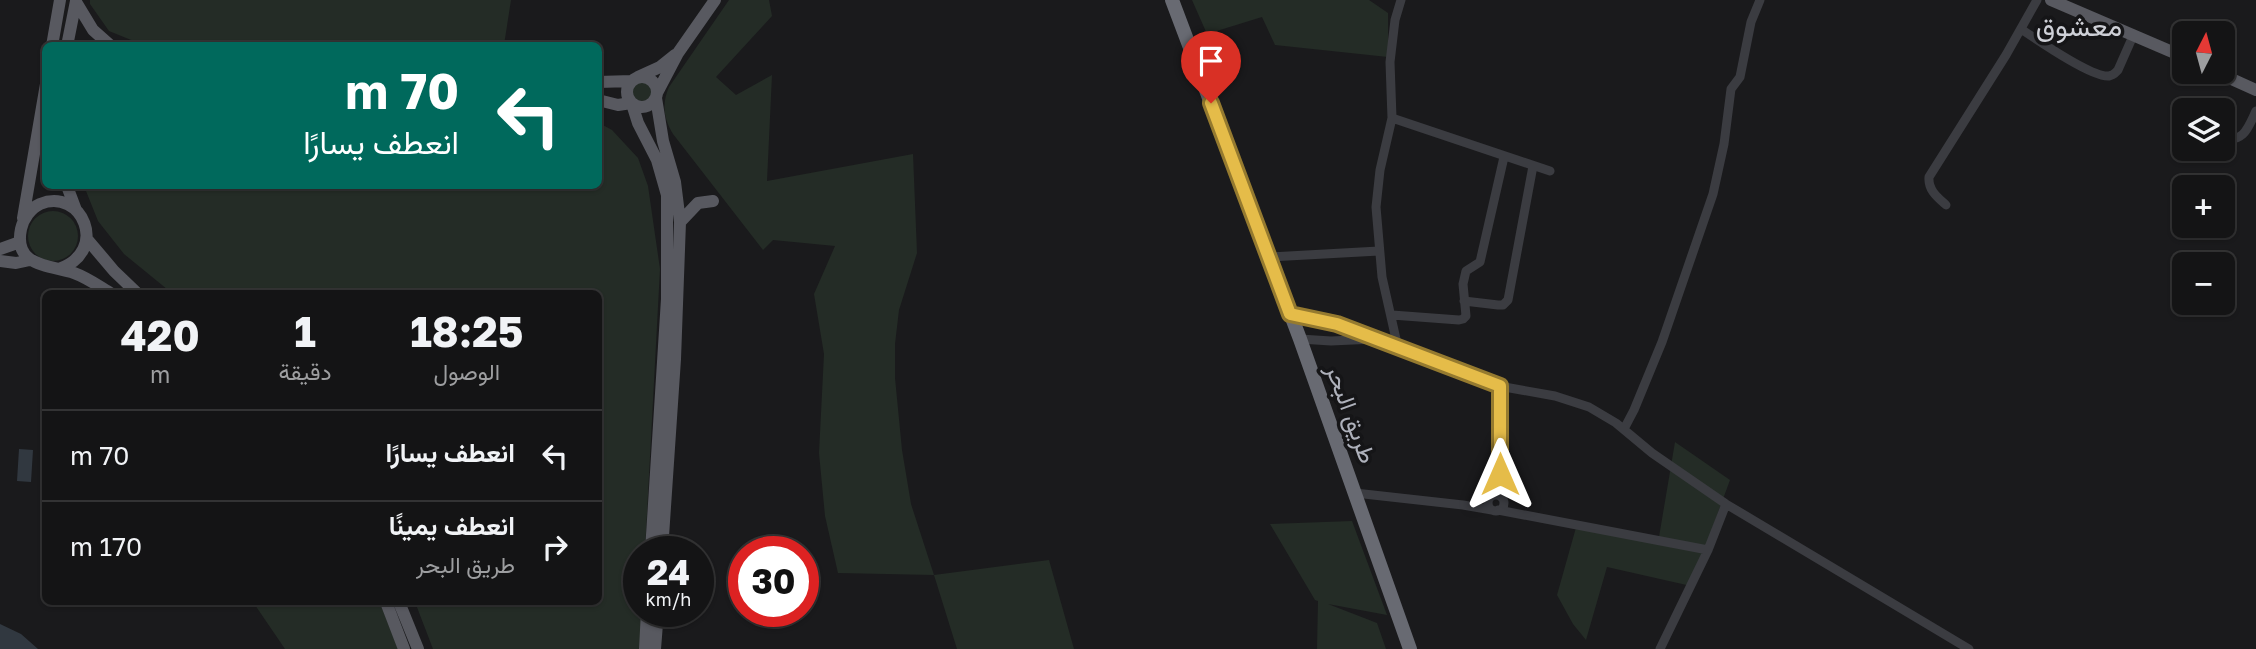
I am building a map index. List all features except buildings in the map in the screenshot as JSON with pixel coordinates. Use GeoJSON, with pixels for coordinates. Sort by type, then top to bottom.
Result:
{"type":"FeatureCollection","features":[{"type":"Feature","properties":{"kind":"highway","name":"طريق البحر"},"geometry":{"type":"LineString","coordinates":[[1172,0],[1300,339],[1410,649]]}},
{"type":"Feature","properties":{"kind":"main road"},"geometry":{"type":"LineString","coordinates":[[53,42],[60,0]]}},
{"type":"Feature","properties":{"kind":"main road"},"geometry":{"type":"LineString","coordinates":[[602,101],[618,105],[632,103],[648,106],[678,53],[715,0]]}},
{"type":"Feature","properties":{"kind":"main road"},"geometry":{"type":"LineString","coordinates":[[68,42],[76,1]]}},
{"type":"Feature","properties":{"kind":"main road"},"geometry":{"type":"LineString","coordinates":[[76,1],[93,30],[106,42]]}},
{"type":"Feature","properties":{"kind":"main road"},"geometry":{"type":"LineString","coordinates":[[2059,2],[2172,52]]}},
{"type":"Feature","properties":{"kind":"main road"},"geometry":{"type":"LineString","coordinates":[[663,536],[675,359],[673,255],[663,176],[638,122],[627,89],[635,79],[660,67],[678,53]]}},
{"type":"Feature","properties":{"kind":"main road"},"geometry":{"type":"LineString","coordinates":[[602,82],[645,77],[652,80],[663,141],[676,182],[680,222],[673,255],[652,536]]}},
{"type":"Feature","properties":{"kind":"main road"},"geometry":{"type":"LineString","coordinates":[[2235,81],[2256,90]]}},
{"type":"Feature","properties":{"kind":"main road"},"geometry":{"type":"LineString","coordinates":[[42,108],[20,242],[30,260],[39,266],[78,275],[105,290]]}},
{"type":"Feature","properties":{"kind":"main road"},"geometry":{"type":"LineString","coordinates":[[59,269],[78,258],[85,249],[87,239],[83,218],[76,210],[67,189]]}},
{"type":"Feature","properties":{"kind":"main road"},"geometry":{"type":"LineString","coordinates":[[680,222],[698,203],[713,201]]}},
{"type":"Feature","properties":{"kind":"main road"},"geometry":{"type":"LineString","coordinates":[[23,222],[30,211],[40,204],[53,202],[76,210]]}},
{"type":"Feature","properties":{"kind":"main road"},"geometry":{"type":"LineString","coordinates":[[87,239],[134,290]]}},
{"type":"Feature","properties":{"kind":"main road"},"geometry":{"type":"LineString","coordinates":[[0,248],[20,242]]}},
{"type":"Feature","properties":{"kind":"main road"},"geometry":{"type":"LineString","coordinates":[[0,261],[16,263],[30,260]]}},
{"type":"Feature","properties":{"kind":"main road"},"geometry":{"type":"LineString","coordinates":[[387,605],[404,649]]}},
{"type":"Feature","properties":{"kind":"main road"},"geometry":{"type":"LineString","coordinates":[[400,605],[418,649]]}},
{"type":"Feature","properties":{"kind":"main road"},"geometry":{"type":"LineString","coordinates":[[645,649],[646,627]]}},
{"type":"Feature","properties":{"kind":"main road"},"geometry":{"type":"LineString","coordinates":[[655,649],[657,627]]}},
{"type":"Feature","properties":{"kind":"street"},"geometry":{"type":"LineString","coordinates":[[1398,348],[1379,251],[1376,207],[1380,170],[1392,118],[1390,62],[1395,20],[1401,0]]}},
{"type":"Feature","properties":{"kind":"street"},"geometry":{"type":"LineString","coordinates":[[1624,429],[1662,342],[1713,194],[1724,144],[1731,89],[1741,72],[1751,22],[1760,0]]}},
{"type":"Feature","properties":{"kind":"street"},"geometry":{"type":"LineString","coordinates":[[1946,205],[1934,194],[1928,184],[1929,177],[2037,0]]}},
{"type":"Feature","properties":{"kind":"street"},"geometry":{"type":"LineString","coordinates":[[2021,29],[2058,53],[2104,76],[2114,74],[2118,70],[2133,36]]}},
{"type":"Feature","properties":{"kind":"street"},"geometry":{"type":"LineString","coordinates":[[2235,140],[2241,138],[2256,111]]}},
{"type":"Feature","properties":{"kind":"street"},"geometry":{"type":"LineString","coordinates":[[1392,118],[1550,172]]}},
{"type":"Feature","properties":{"kind":"street"},"geometry":{"type":"LineString","coordinates":[[1392,315],[1463,319],[1466,316],[1463,284],[1466,271],[1480,262],[1504,157]]}},
{"type":"Feature","properties":{"kind":"street"},"geometry":{"type":"LineString","coordinates":[[1464,301],[1503,305],[1508,300],[1533,166]]}},
{"type":"Feature","properties":{"kind":"street"},"geometry":{"type":"LineString","coordinates":[[1269,257],[1379,251]]}},
{"type":"Feature","properties":{"kind":"street"},"geometry":{"type":"LineString","coordinates":[[1290,314],[1337,324],[1500,386],[1577,401],[1602,413],[1652,453],[1726,504],[1969,649]]}},
{"type":"Feature","properties":{"kind":"street"},"geometry":{"type":"LineString","coordinates":[[1300,339],[1377,339]]}},
{"type":"Feature","properties":{"kind":"street"},"geometry":{"type":"LineString","coordinates":[[1495,510],[1503,506],[1497,498],[1500,474],[1500,386]]}},
{"type":"Feature","properties":{"kind":"street"},"geometry":{"type":"LineString","coordinates":[[1355,492],[1495,510],[1708,551]]}},
{"type":"Feature","properties":{"kind":"street"},"geometry":{"type":"LineString","coordinates":[[1463,505],[1497,498],[1524,515]]}},
{"type":"Feature","properties":{"kind":"street"},"geometry":{"type":"LineString","coordinates":[[1495,510],[1488,502],[1497,498]]}},
{"type":"Feature","properties":{"kind":"street"},"geometry":{"type":"LineString","coordinates":[[1660,649],[1708,551],[1726,504]]}},
{"type":"Feature","properties":{"kind":"shaded area"},"geometry":{"type":"Polygon","coordinates":[[[90,0],[511,0],[504,42],[136,42],[109,31],[90,0]]]}},
{"type":"Feature","properties":{"kind":"shaded area"},"geometry":{"type":"Polygon","coordinates":[[[729,0],[769,0],[772,16],[716,77],[736,95],[772,75],[767,181],[913,154],[917,253],[899,310],[895,378],[902,450],[911,504],[934,575],[838,573],[825,516],[819,453],[824,354],[814,294],[835,246],[773,240],[763,250],[673,134],[667,122],[665,99],[669,87],[729,0]]]}},
{"type":"Feature","properties":{"kind":"shaded area"},"geometry":{"type":"Polygon","coordinates":[[[1192,0],[1369,0],[1388,13],[1388,57],[1275,45],[1262,17],[1207,34],[1192,0]]]}},
{"type":"Feature","properties":{"kind":"shaded area"},"geometry":{"type":"Polygon","coordinates":[[[638,81],[646,81],[652,91],[646,101],[638,101],[632,95],[632,87],[638,81]]]}},
{"type":"Feature","properties":{"kind":"shaded area"},"geometry":{"type":"Polygon","coordinates":[[[602,125],[612,130],[638,158],[648,186],[660,269],[646,536],[623,536],[623,627],[641,627],[640,649],[433,649],[416,605],[602,605],[602,290],[168,290],[124,254],[98,221],[85,189],[602,189],[602,125]]]}},
{"type":"Feature","properties":{"kind":"shaded area"},"geometry":{"type":"Polygon","coordinates":[[[53,211],[70,219],[78,236],[70,253],[53,261],[36,253],[28,236],[36,219],[53,211]]]}},
{"type":"Feature","properties":{"kind":"shaded area"},"geometry":{"type":"Polygon","coordinates":[[[1675,442],[1730,480],[1691,586],[1607,567],[1586,640],[1573,624],[1557,595],[1577,524],[1659,537],[1675,442]]]}},
{"type":"Feature","properties":{"kind":"shaded area"},"geometry":{"type":"Polygon","coordinates":[[[19,449],[33,450],[31,482],[17,481],[19,449]]]}},
{"type":"Feature","properties":{"kind":"shaded area"},"geometry":{"type":"Polygon","coordinates":[[[1352,521],[1387,615],[1328,604],[1377,623],[1386,649],[1317,649],[1318,601],[1270,524],[1352,521]]]}},
{"type":"Feature","properties":{"kind":"shaded area"},"geometry":{"type":"Polygon","coordinates":[[[1049,560],[1074,649],[957,649],[934,575],[1049,560]]]}},
{"type":"Feature","properties":{"kind":"shaded area"},"geometry":{"type":"Polygon","coordinates":[[[255,605],[381,605],[398,649],[285,649],[255,605]]]}},
{"type":"Feature","properties":{"kind":"shaded area"},"geometry":{"type":"Polygon","coordinates":[[[0,624],[21,634],[38,649],[0,649],[0,624]]]}},
{"type":"Feature","properties":{"kind":"district","name":"معشوق"},"geometry":{"type":"Point","coordinates":[2079,26]}},
{"type":"Feature","properties":{"kind":"route"},"geometry":{"type":"LineString","coordinates":[[1211,103],[1290,314],[1337,324],[1500,386],[1500,474]]}}]}
